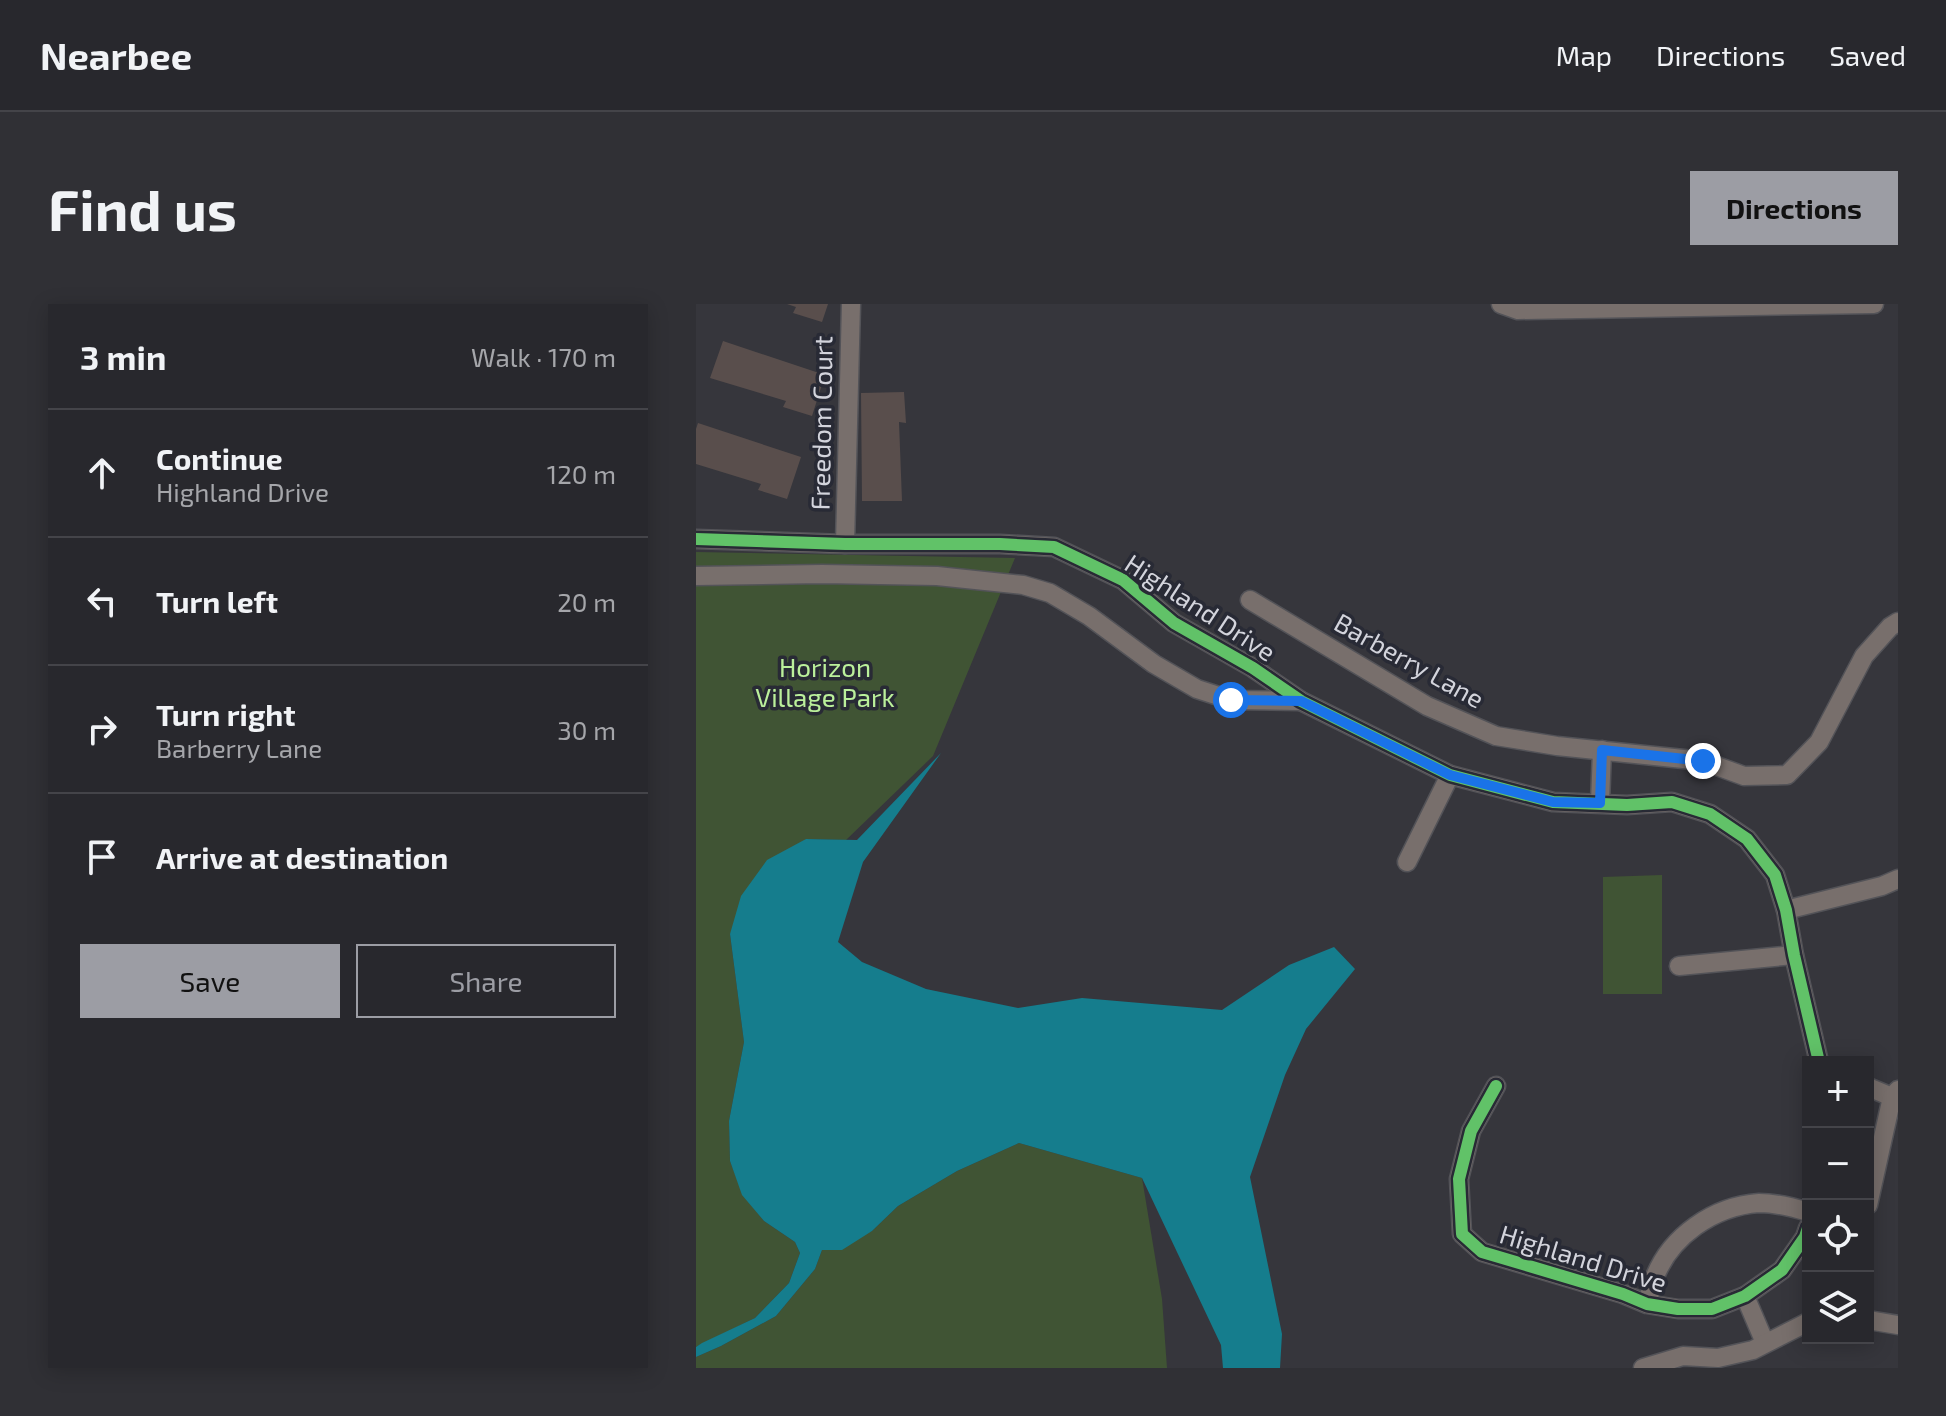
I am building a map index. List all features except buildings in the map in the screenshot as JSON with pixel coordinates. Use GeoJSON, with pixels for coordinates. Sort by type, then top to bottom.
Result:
{"type":"FeatureCollection","features":[{"type":"Feature","properties":{"kind":"street","name":"Freedom Court"},"geometry":{"type":"LineString","coordinates":[[845,544],[851,304]]}},
{"type":"Feature","properties":{"kind":"street"},"geometry":{"type":"LineString","coordinates":[[1501,304],[1518,310],[1874,304]]}},
{"type":"Feature","properties":{"kind":"street","name":"Highland Drive"},"geometry":{"type":"LineString","coordinates":[[696,539],[1054,547],[1123,580],[1174,623],[1253,668],[1301,701],[1450,775],[1553,802],[1627,805],[1672,802],[1710,814],[1747,839],[1775,875],[1786,910],[1818,1056]]}},
{"type":"Feature","properties":{"kind":"street","name":"Highland Drive"},"geometry":{"type":"LineString","coordinates":[[696,576],[937,576],[1023,585],[1050,593],[1154,664],[1197,689],[1231,700],[1301,701]]}},
{"type":"Feature","properties":{"kind":"street","name":"Barberry Lane"},"geometry":{"type":"LineString","coordinates":[[1250,600],[1427,706],[1496,736],[1557,746],[1703,761],[1744,776],[1787,775],[1819,742],[1864,656],[1898,622]]}},
{"type":"Feature","properties":{"kind":"street"},"geometry":{"type":"LineString","coordinates":[[1600,803],[1602,750]]}},
{"type":"Feature","properties":{"kind":"street"},"geometry":{"type":"LineString","coordinates":[[1407,862],[1450,775]]}},
{"type":"Feature","properties":{"kind":"street"},"geometry":{"type":"LineString","coordinates":[[1786,910],[1882,886],[1898,879]]}},
{"type":"Feature","properties":{"kind":"street"},"geometry":{"type":"LineString","coordinates":[[1679,966],[1794,955]]}},
{"type":"Feature","properties":{"kind":"street","name":"Highland Drive"},"geometry":{"type":"LineString","coordinates":[[1496,1086],[1471,1131],[1459,1179],[1462,1234],[1482,1252],[1647,1303],[1678,1309],[1712,1309],[1745,1296],[1782,1270],[1802,1241]]}},
{"type":"Feature","properties":{"kind":"street"},"geometry":{"type":"LineString","coordinates":[[1869,1200],[1895,1094],[1874,1089]]}},
{"type":"Feature","properties":{"kind":"street"},"geometry":{"type":"LineString","coordinates":[[1647,1303],[1655,1277],[1668,1253],[1686,1233],[1708,1218],[1733,1208],[1760,1203],[1787,1205],[1802,1210]]}},
{"type":"Feature","properties":{"kind":"street"},"geometry":{"type":"LineString","coordinates":[[1745,1296],[1765,1343]]}},
{"type":"Feature","properties":{"kind":"street"},"geometry":{"type":"LineString","coordinates":[[1874,1321],[1898,1325]]}},
{"type":"Feature","properties":{"kind":"street"},"geometry":{"type":"LineString","coordinates":[[1643,1368],[1683,1356],[1718,1358],[1753,1350],[1802,1325]]}},
{"type":"Feature","properties":{"kind":"green space","name":"Horizon Village Park"},"geometry":{"type":"Polygon","coordinates":[[[696,552],[1015,558],[933,756],[846,840],[806,839],[730,934],[744,1042],[729,1121],[730,1161],[743,1195],[764,1221],[795,1242],[800,1253],[789,1283],[755,1318],[696,1347],[696,552]]]}},
{"type":"Feature","properties":{"kind":"green space"},"geometry":{"type":"Polygon","coordinates":[[[1662,875],[1662,994],[1603,994],[1603,877],[1662,875]]]}},
{"type":"Feature","properties":{"kind":"green space"},"geometry":{"type":"Polygon","coordinates":[[[1019,1143],[1142,1178],[1162,1299],[1167,1368],[696,1368],[696,1357],[776,1316],[815,1269],[822,1250],[872,1231],[898,1206],[957,1171],[1019,1143]]]}},
{"type":"Feature","properties":{"kind":"water"},"geometry":{"type":"Polygon","coordinates":[[[941,753],[863,862],[838,942],[862,962],[926,989],[1018,1008],[1082,998],[1222,1010],[1289,965],[1334,947],[1355,969],[1306,1029],[1285,1075],[1250,1177],[1282,1334],[1280,1368],[1223,1368],[1221,1345],[1142,1178],[1019,1143],[957,1171],[898,1206],[872,1231],[842,1250],[822,1250],[815,1269],[776,1316],[696,1357],[696,1347],[702,1343],[755,1318],[789,1283],[800,1253],[795,1242],[764,1221],[742,1195],[730,1161],[729,1121],[744,1042],[730,934],[741,896],[767,860],[806,839],[857,840],[941,753]]]}},
{"type":"Feature","properties":{"kind":"cycle path"},"geometry":{"type":"LineString","coordinates":[[696,539],[1054,547],[1123,580],[1174,623],[1253,668],[1301,701],[1450,775],[1553,802],[1627,805],[1672,802],[1710,814],[1747,839],[1775,875],[1786,910],[1818,1056]]}},
{"type":"Feature","properties":{"kind":"cycle path"},"geometry":{"type":"LineString","coordinates":[[1496,1086],[1471,1131],[1459,1179],[1462,1234],[1482,1252],[1647,1304],[1678,1309],[1712,1309],[1745,1296],[1782,1270],[1802,1241]]}},
{"type":"Feature","properties":{"kind":"route"},"geometry":{"type":"LineString","coordinates":[[1231,700],[1301,701],[1450,775],[1553,802],[1600,803],[1602,750],[1703,761]]}}]}
